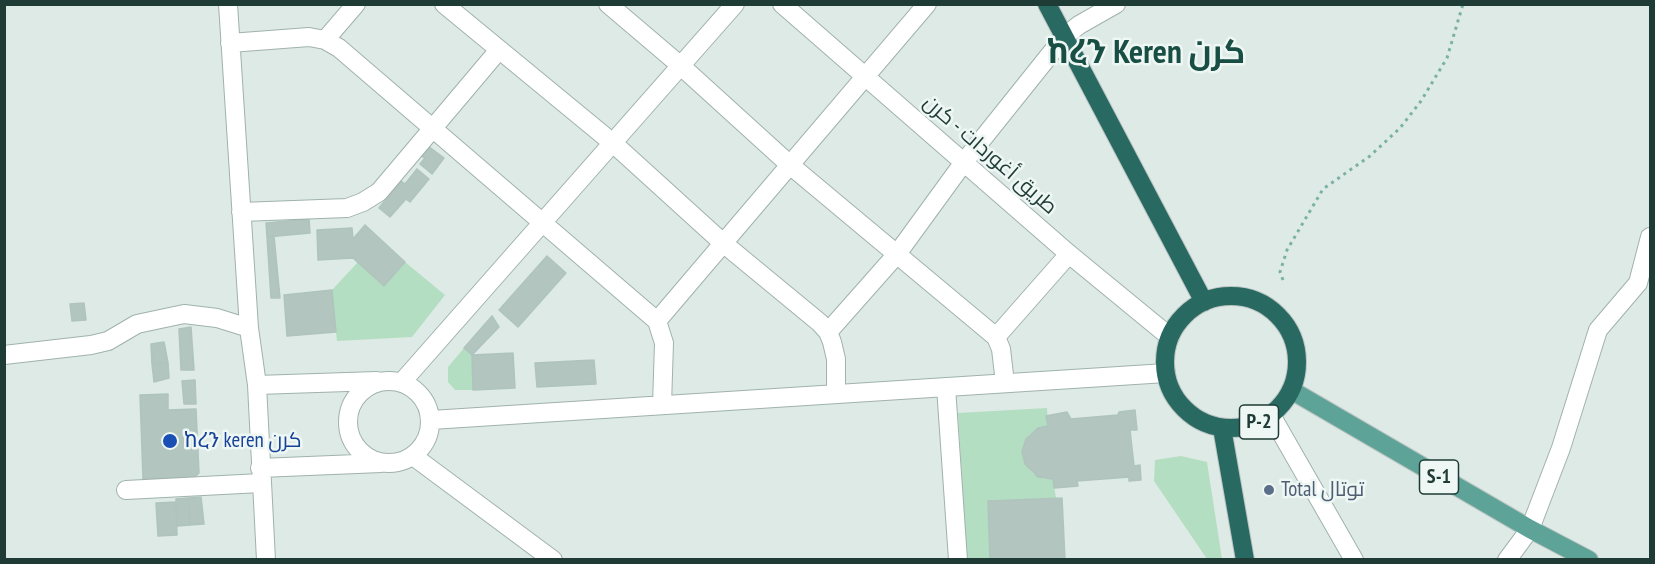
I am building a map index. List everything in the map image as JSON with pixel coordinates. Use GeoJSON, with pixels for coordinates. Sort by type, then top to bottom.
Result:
{"type":"FeatureCollection","features":[{"type":"Feature","properties":{"kind":"highway"},"geometry":{"type":"LineString","coordinates":[[1047,4],[1204,302],[1190,310],[1170,337],[1166,354],[1166,373]]}},
{"type":"Feature","properties":{"kind":"highway","name":"P-2"},"geometry":{"type":"LineString","coordinates":[[1166,373],[1170,386],[1185,409],[1209,424],[1222,428],[1248,426],[1271,415],[1292,390],[1297,358],[1294,343],[1278,315],[1265,305],[1242,297],[1219,297],[1204,302]]}},
{"type":"Feature","properties":{"kind":"highway","name":"P-2"},"geometry":{"type":"LineString","coordinates":[[1222,428],[1245,560]]}},
{"type":"Feature","properties":{"kind":"main road","name":"S-1"},"geometry":{"type":"LineString","coordinates":[[1292,390],[1530,529],[1589,560]]}},
{"type":"Feature","properties":{"kind":"street"},"geometry":{"type":"LineString","coordinates":[[228,4],[249,328],[257,385],[266,560]]}},
{"type":"Feature","properties":{"kind":"street"},"geometry":{"type":"LineString","coordinates":[[325,40],[356,4]]}},
{"type":"Feature","properties":{"kind":"street"},"geometry":{"type":"LineString","coordinates":[[444,4],[498,51],[614,144],[723,243],[828,332],[836,359],[836,394]]}},
{"type":"Feature","properties":{"kind":"street"},"geometry":{"type":"LineString","coordinates":[[608,4],[681,66],[790,165],[996,338],[1001,349],[1005,383]]}},
{"type":"Feature","properties":{"kind":"street"},"geometry":{"type":"LineString","coordinates":[[402,382],[735,4]]}},
{"type":"Feature","properties":{"kind":"street","name":"طريق أغوردات - كرن"},"geometry":{"type":"LineString","coordinates":[[782,4],[1069,254],[1170,337]]}},
{"type":"Feature","properties":{"kind":"street"},"geometry":{"type":"LineString","coordinates":[[657,321],[927,4]]}},
{"type":"Feature","properties":{"kind":"street"},"geometry":{"type":"LineString","coordinates":[[828,332],[897,254],[964,162],[1064,37],[1078,25],[1116,4]]}},
{"type":"Feature","properties":{"kind":"street"},"geometry":{"type":"LineString","coordinates":[[230,43],[309,37],[325,40],[339,48],[657,321],[664,343],[662,405]]}},
{"type":"Feature","properties":{"kind":"street"},"geometry":{"type":"LineString","coordinates":[[241,212],[347,208],[379,192],[498,51]]}},
{"type":"Feature","properties":{"kind":"street"},"geometry":{"type":"LineString","coordinates":[[1507,560],[1530,529],[1561,448],[1598,330],[1638,283],[1650,237]]}},
{"type":"Feature","properties":{"kind":"street"},"geometry":{"type":"LineString","coordinates":[[996,338],[1069,254]]}},
{"type":"Feature","properties":{"kind":"street"},"geometry":{"type":"LineString","coordinates":[[4,354],[91,345],[108,341],[136,324],[184,314],[217,318],[249,328]]}},
{"type":"Feature","properties":{"kind":"street"},"geometry":{"type":"LineString","coordinates":[[431,420],[1166,373]]}},
{"type":"Feature","properties":{"kind":"street"},"geometry":{"type":"LineString","coordinates":[[382,381],[369,385],[359,394],[352,405],[349,425],[355,444],[363,454],[388,463]]}},
{"type":"Feature","properties":{"kind":"street"},"geometry":{"type":"LineString","coordinates":[[126,490],[388,463],[413,456],[423,446],[429,434],[431,420],[423,397],[402,382],[257,385]]}},
{"type":"Feature","properties":{"kind":"street"},"geometry":{"type":"LineString","coordinates":[[946,387],[958,560]]}},
{"type":"Feature","properties":{"kind":"street"},"geometry":{"type":"LineString","coordinates":[[1271,415],[1354,560]]}},
{"type":"Feature","properties":{"kind":"street"},"geometry":{"type":"LineString","coordinates":[[413,456],[553,560]]}},
{"type":"Feature","properties":{"kind":"path"},"geometry":{"type":"LineString","coordinates":[[1283,280],[1280,272],[1287,250],[1323,189],[1370,156],[1400,129],[1421,101],[1447,58],[1463,4]]}},
{"type":"Feature","properties":{"kind":"green space"},"geometry":{"type":"Polygon","coordinates":[[[358,262],[384,286],[405,262],[445,295],[412,337],[337,341],[332,290],[358,262]]]}},
{"type":"Feature","properties":{"kind":"green space"},"geometry":{"type":"Polygon","coordinates":[[[464,348],[472,355],[473,390],[455,390],[448,382],[448,367],[464,348]]]}},
{"type":"Feature","properties":{"kind":"green space"},"geometry":{"type":"Polygon","coordinates":[[[1047,408],[1048,426],[1038,428],[1029,435],[1024,444],[1023,459],[1032,473],[1044,479],[1053,479],[1056,498],[988,501],[990,559],[967,559],[958,413],[1047,408]]]}},
{"type":"Feature","properties":{"kind":"green space"},"geometry":{"type":"Polygon","coordinates":[[[1181,456],[1207,462],[1222,559],[1207,559],[1154,481],[1155,460],[1181,456]]]}},
{"type":"Feature","properties":{"kind":"building"},"geometry":{"type":"Polygon","coordinates":[[[428,146],[444,158],[432,174],[420,164],[425,158],[421,156],[428,146]]]}},
{"type":"Feature","properties":{"kind":"building"},"geometry":{"type":"Polygon","coordinates":[[[417,169],[429,179],[410,202],[406,199],[390,217],[379,208],[401,181],[405,184],[417,169]]]}},
{"type":"Feature","properties":{"kind":"building"},"geometry":{"type":"Polygon","coordinates":[[[309,219],[310,233],[267,237],[266,223],[309,219]]]}},
{"type":"Feature","properties":{"kind":"building"},"geometry":{"type":"Polygon","coordinates":[[[365,225],[405,262],[384,286],[353,258],[318,260],[317,230],[352,228],[353,239],[365,225]]]}},
{"type":"Feature","properties":{"kind":"building"},"geometry":{"type":"Polygon","coordinates":[[[274,236],[280,298],[271,298],[267,237],[274,236]]]}},
{"type":"Feature","properties":{"kind":"building"},"geometry":{"type":"Polygon","coordinates":[[[547,256],[566,273],[518,327],[499,310],[547,256]]]}},
{"type":"Feature","properties":{"kind":"building"},"geometry":{"type":"Polygon","coordinates":[[[332,290],[336,332],[287,336],[284,295],[332,290]]]}},
{"type":"Feature","properties":{"kind":"building"},"geometry":{"type":"Polygon","coordinates":[[[84,303],[86,320],[72,321],[70,304],[84,303]]]}},
{"type":"Feature","properties":{"kind":"building"},"geometry":{"type":"Polygon","coordinates":[[[492,316],[499,327],[472,355],[464,348],[492,316]]]}},
{"type":"Feature","properties":{"kind":"building"},"geometry":{"type":"Polygon","coordinates":[[[191,327],[194,370],[181,370],[179,329],[191,327]]]}},
{"type":"Feature","properties":{"kind":"building"},"geometry":{"type":"Polygon","coordinates":[[[164,342],[168,363],[152,364],[151,344],[164,342]]]}},
{"type":"Feature","properties":{"kind":"building"},"geometry":{"type":"Polygon","coordinates":[[[513,353],[515,388],[473,390],[472,355],[513,353]]]}},
{"type":"Feature","properties":{"kind":"building"},"geometry":{"type":"Polygon","coordinates":[[[594,360],[596,384],[537,387],[535,363],[594,360]]]}},
{"type":"Feature","properties":{"kind":"building"},"geometry":{"type":"Polygon","coordinates":[[[168,363],[169,378],[154,382],[152,364],[168,363]]]}},
{"type":"Feature","properties":{"kind":"building"},"geometry":{"type":"Polygon","coordinates":[[[195,380],[196,404],[184,404],[182,381],[195,380]]]}},
{"type":"Feature","properties":{"kind":"building","name":"ከረን keren كرن"},"geometry":{"type":"Polygon","coordinates":[[[168,394],[168,410],[196,409],[199,473],[195,477],[143,479],[140,395],[168,394]]]}},
{"type":"Feature","properties":{"kind":"building"},"geometry":{"type":"Polygon","coordinates":[[[1135,410],[1137,430],[1130,430],[1134,466],[1140,465],[1141,480],[1129,481],[1129,477],[1077,481],[1078,486],[1054,488],[1053,479],[1038,477],[1025,464],[1022,451],[1026,439],[1038,428],[1048,426],[1046,416],[1067,412],[1071,419],[1118,415],[1119,412],[1135,410]]]}},
{"type":"Feature","properties":{"kind":"building"},"geometry":{"type":"Polygon","coordinates":[[[201,497],[204,524],[190,525],[188,498],[201,497]]]}},
{"type":"Feature","properties":{"kind":"building"},"geometry":{"type":"Polygon","coordinates":[[[188,498],[190,525],[177,526],[176,499],[188,498]]]}},
{"type":"Feature","properties":{"kind":"building"},"geometry":{"type":"Polygon","coordinates":[[[1062,498],[1065,560],[990,560],[988,501],[1062,498]]]}},
{"type":"Feature","properties":{"kind":"building"},"geometry":{"type":"Polygon","coordinates":[[[176,502],[177,535],[158,536],[156,503],[176,502]]]}},
{"type":"Feature","properties":{"kind":"place","name":"ከረን keren كرن"},"geometry":{"type":"Point","coordinates":[170,441]}},
{"type":"Feature","properties":{"kind":"place","name":"Total توتال"},"geometry":{"type":"Point","coordinates":[1269,490]}},
{"type":"Feature","properties":{"kind":"district","name":"ከረን Keren كرن"},"geometry":{"type":"Point","coordinates":[1146,54]}}]}
